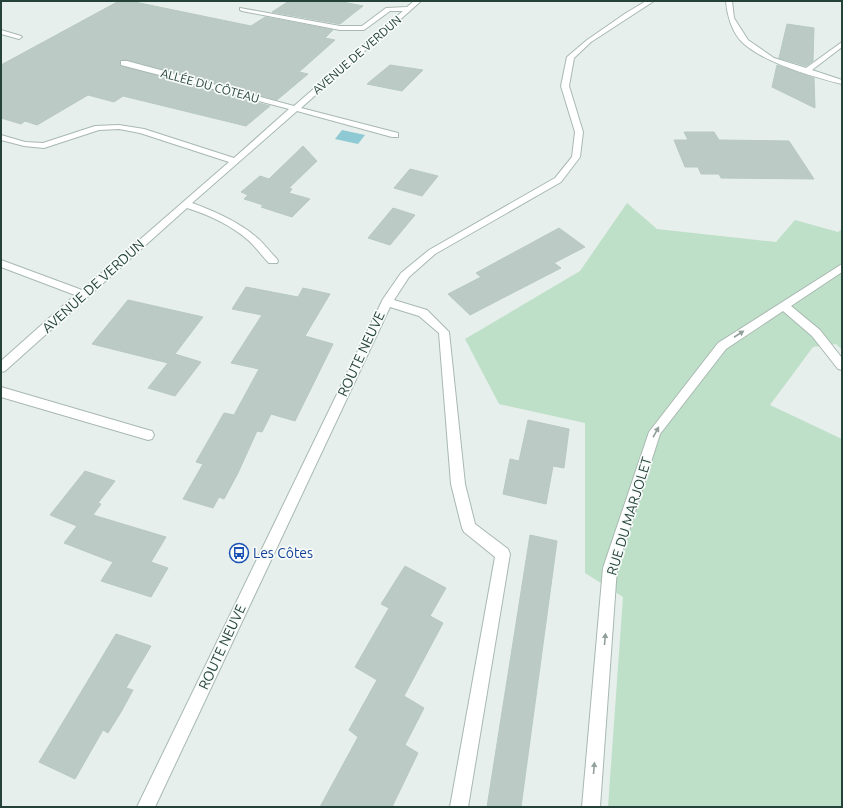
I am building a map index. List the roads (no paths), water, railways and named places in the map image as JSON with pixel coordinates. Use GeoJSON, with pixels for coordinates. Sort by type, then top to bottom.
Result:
{"type":"FeatureCollection","features":[{"type":"Feature","properties":{"kind":"street","name":"AVENUE DE VERDUN"},"geometry":{"type":"LineString","coordinates":[[1,368],[83,294],[418,1]]}},
{"type":"Feature","properties":{"kind":"street","name":"ROUTE NEUVE"},"geometry":{"type":"LineString","coordinates":[[146,807],[387,302],[405,275],[432,252],[558,180],[576,157],[579,132],[565,86],[571,58],[593,38],[628,14],[651,1]]}},
{"type":"Feature","properties":{"kind":"street"},"geometry":{"type":"LineString","coordinates":[[729,1],[731,18],[746,41],[772,59],[842,82]]}},
{"type":"Feature","properties":{"kind":"street"},"geometry":{"type":"LineString","coordinates":[[242,9],[340,28],[364,28],[388,9],[410,9]]}},
{"type":"Feature","properties":{"kind":"street"},"geometry":{"type":"LineString","coordinates":[[1,32],[18,37]]}},
{"type":"Feature","properties":{"kind":"street"},"geometry":{"type":"LineString","coordinates":[[806,71],[842,44]]}},
{"type":"Feature","properties":{"kind":"street","name":"ALLÉE DU CÔTEAU"},"geometry":{"type":"LineString","coordinates":[[124,63],[295,108]]}},
{"type":"Feature","properties":{"kind":"street","name":"AVENUE DE VERDUN"},"geometry":{"type":"LineString","coordinates":[[295,108],[395,135]]}},
{"type":"Feature","properties":{"kind":"street"},"geometry":{"type":"LineString","coordinates":[[1,137],[24,144],[44,146],[98,128],[119,126],[141,131],[236,161]]}},
{"type":"Feature","properties":{"kind":"street"},"geometry":{"type":"LineString","coordinates":[[186,204],[204,211],[235,227],[252,239],[273,261]]}},
{"type":"Feature","properties":{"kind":"street"},"geometry":{"type":"LineString","coordinates":[[1,263],[83,294]]}},
{"type":"Feature","properties":{"kind":"street","name":"RUE DU MARJOLET"},"geometry":{"type":"LineString","coordinates":[[591,807],[610,568],[654,432],[722,346],[842,267]]}},
{"type":"Feature","properties":{"kind":"street"},"geometry":{"type":"LineString","coordinates":[[387,302],[423,314],[444,332],[458,484],[469,528],[503,554],[459,807]]}},
{"type":"Feature","properties":{"kind":"street"},"geometry":{"type":"LineString","coordinates":[[784,306],[816,333],[842,366]]}},
{"type":"Feature","properties":{"kind":"street"},"geometry":{"type":"LineString","coordinates":[[1,392],[148,435]]}},
{"type":"Feature","properties":{"kind":"water"},"geometry":{"type":"Polygon","coordinates":[[[342,130],[365,135],[358,144],[335,139],[342,130]]]}},
{"type":"Feature","properties":{"kind":"place","name":"Les Côtes"},"geometry":{"type":"Point","coordinates":[239,553]}}]}
